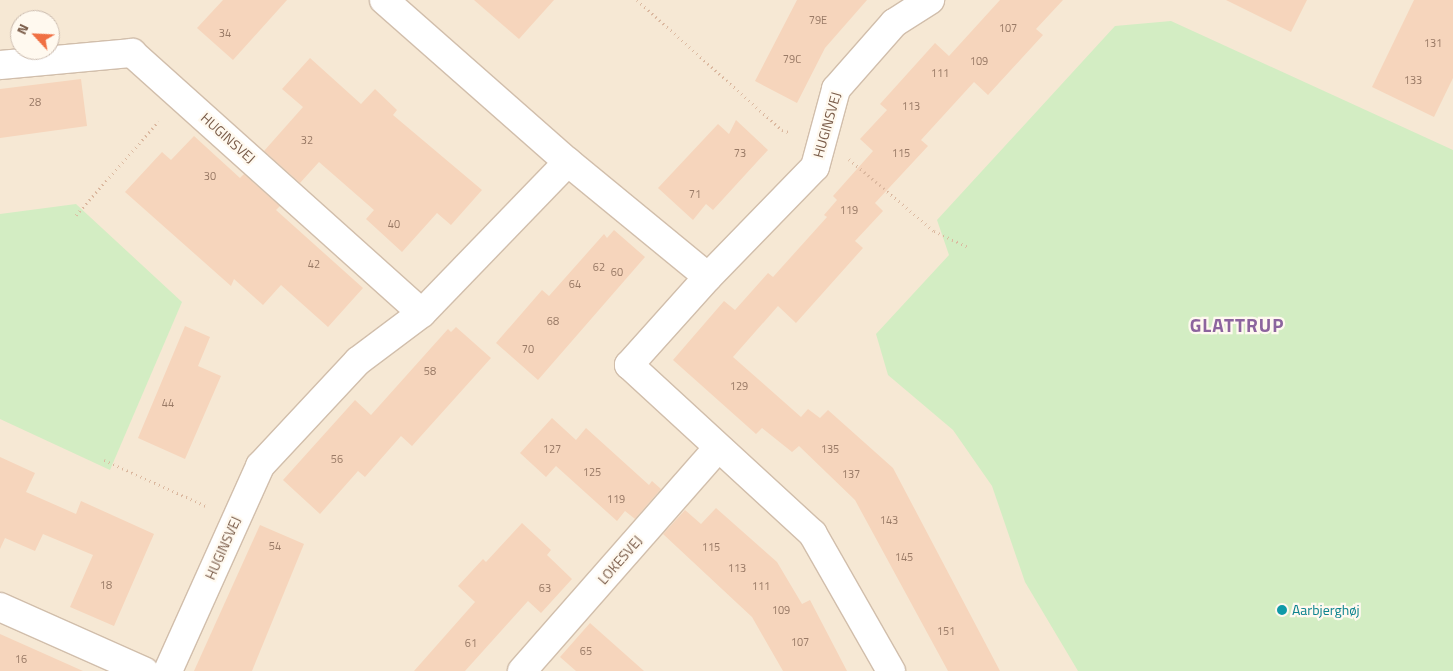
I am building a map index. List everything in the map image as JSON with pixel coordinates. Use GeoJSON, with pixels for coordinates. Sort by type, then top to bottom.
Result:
{"type":"FeatureCollection","features":[{"type":"Feature","properties":{"kind":"street"},"geometry":{"type":"LineString","coordinates":[[384,0],[568,162],[708,277]]}},
{"type":"Feature","properties":{"kind":"street","name":"HUGINSVEJ"},"geometry":{"type":"LineString","coordinates":[[718,448],[629,365],[708,277],[815,168],[836,89],[894,24],[930,0]]}},
{"type":"Feature","properties":{"kind":"street","name":"HUGINSVEJ"},"geometry":{"type":"LineString","coordinates":[[0,65],[132,52],[422,313]]}},
{"type":"Feature","properties":{"kind":"street","name":"HUGINSVEJ"},"geometry":{"type":"LineString","coordinates":[[168,671],[260,466],[358,361],[422,313],[568,162]]}},
{"type":"Feature","properties":{"kind":"street"},"geometry":{"type":"LineString","coordinates":[[718,448],[813,534],[890,671]]}},
{"type":"Feature","properties":{"kind":"street","name":"LOKESVEJ"},"geometry":{"type":"LineString","coordinates":[[522,671],[718,448]]}},
{"type":"Feature","properties":{"kind":"street"},"geometry":{"type":"LineString","coordinates":[[0,606],[144,671]]}},
{"type":"Feature","properties":{"kind":"path"},"geometry":{"type":"LineString","coordinates":[[637,0],[782,130],[821,144],[853,160],[934,231],[968,247]]}},
{"type":"Feature","properties":{"kind":"path"},"geometry":{"type":"LineString","coordinates":[[76,215],[181,96]]}},
{"type":"Feature","properties":{"kind":"path"},"geometry":{"type":"LineString","coordinates":[[104,460],[236,519]]}},
{"type":"Feature","properties":{"kind":"shaded area"},"geometry":{"type":"Polygon","coordinates":[[[0,0],[1453,0],[1453,671],[0,671],[0,0]]]}},
{"type":"Feature","properties":{"kind":"green space"},"geometry":{"type":"Polygon","coordinates":[[[1171,21],[1453,150],[1453,671],[1078,671],[1025,582],[992,486],[953,430],[888,375],[876,334],[949,255],[937,220],[1115,26],[1171,21]]]}},
{"type":"Feature","properties":{"kind":"green space"},"geometry":{"type":"Polygon","coordinates":[[[76,204],[182,302],[110,470],[0,419],[0,214],[76,204]]]}},
{"type":"Feature","properties":{"kind":"building"},"geometry":{"type":"Polygon","coordinates":[[[223,0],[287,0],[233,60],[197,28],[223,0]]]}},
{"type":"Feature","properties":{"kind":"building"},"geometry":{"type":"Polygon","coordinates":[[[474,0],[554,0],[519,39],[474,0]]]}},
{"type":"Feature","properties":{"kind":"building"},"geometry":{"type":"Polygon","coordinates":[[[797,0],[867,0],[825,48],[797,103],[755,81],[797,0]]]}},
{"type":"Feature","properties":{"kind":"building"},"geometry":{"type":"Polygon","coordinates":[[[1000,0],[1063,0],[1036,29],[1043,35],[988,95],[974,82],[921,140],[928,146],[875,203],[883,211],[855,241],[863,248],[796,323],[778,306],[733,357],[801,417],[808,409],[820,418],[828,410],[893,468],[1000,671],[948,671],[855,500],[799,446],[792,452],[762,428],[756,434],[673,360],[724,301],[735,310],[768,273],[773,277],[827,217],[824,215],[837,200],[833,196],[873,151],[860,139],[887,110],[880,104],[935,43],[949,56],[1000,0]]]}},
{"type":"Feature","properties":{"kind":"building"},"geometry":{"type":"Polygon","coordinates":[[[1226,0],[1307,0],[1291,32],[1226,0]]]}},
{"type":"Feature","properties":{"kind":"building"},"geometry":{"type":"Polygon","coordinates":[[[1414,0],[1453,0],[1453,78],[1434,117],[1372,87],[1414,0]]]}},
{"type":"Feature","properties":{"kind":"building"},"geometry":{"type":"Polygon","coordinates":[[[310,58],[361,104],[375,89],[397,110],[393,115],[482,190],[451,225],[437,213],[402,252],[366,219],[374,210],[319,162],[300,183],[264,151],[303,107],[282,89],[310,58]]]}},
{"type":"Feature","properties":{"kind":"building"},"geometry":{"type":"Polygon","coordinates":[[[81,79],[87,126],[0,138],[0,89],[81,79]]]}},
{"type":"Feature","properties":{"kind":"building"},"geometry":{"type":"Polygon","coordinates":[[[736,120],[768,150],[713,210],[706,204],[693,220],[658,188],[718,124],[729,134],[736,120]]]}},
{"type":"Feature","properties":{"kind":"building"},"geometry":{"type":"Polygon","coordinates":[[[194,136],[240,178],[244,174],[280,206],[276,210],[363,288],[328,327],[281,285],[263,305],[234,279],[231,286],[125,192],[162,152],[171,160],[194,136]]]}},
{"type":"Feature","properties":{"kind":"building"},"geometry":{"type":"Polygon","coordinates":[[[614,230],[645,257],[538,380],[496,343],[542,290],[549,296],[604,234],[607,238],[614,230]]]}},
{"type":"Feature","properties":{"kind":"building"},"geometry":{"type":"Polygon","coordinates":[[[185,326],[210,337],[198,366],[221,376],[185,459],[138,438],[185,326]]]}},
{"type":"Feature","properties":{"kind":"building"},"geometry":{"type":"Polygon","coordinates":[[[456,327],[491,358],[412,446],[401,436],[365,477],[358,471],[320,514],[283,480],[355,400],[371,415],[448,329],[451,332],[456,327]]]}},
{"type":"Feature","properties":{"kind":"building"},"geometry":{"type":"Polygon","coordinates":[[[552,418],[576,440],[586,428],[649,485],[652,481],[661,489],[635,519],[625,511],[617,521],[556,466],[546,477],[520,453],[552,418]]]}},
{"type":"Feature","properties":{"kind":"building"},"geometry":{"type":"Polygon","coordinates":[[[0,457],[35,473],[26,492],[76,514],[81,501],[154,534],[114,626],[70,607],[93,555],[43,534],[35,551],[5,538],[0,549],[0,457]]]}},
{"type":"Feature","properties":{"kind":"building"},"geometry":{"type":"Polygon","coordinates":[[[716,508],[777,562],[802,604],[810,600],[847,671],[783,671],[752,617],[663,534],[685,510],[701,524],[716,508]]]}},
{"type":"Feature","properties":{"kind":"building"},"geometry":{"type":"Polygon","coordinates":[[[522,523],[551,550],[547,555],[572,579],[541,613],[528,601],[465,671],[414,671],[475,602],[458,586],[483,559],[486,562],[522,523]]]}},
{"type":"Feature","properties":{"kind":"building"},"geometry":{"type":"Polygon","coordinates":[[[260,525],[304,544],[252,671],[194,671],[260,525]]]}},
{"type":"Feature","properties":{"kind":"building"},"geometry":{"type":"Polygon","coordinates":[[[590,623],[644,671],[576,671],[560,657],[590,623]]]}},
{"type":"Feature","properties":{"kind":"building"},"geometry":{"type":"Polygon","coordinates":[[[0,634],[83,671],[0,671],[0,634]]]}},
{"type":"Feature","properties":{"kind":"place","name":"Aarbjerghøj"},"geometry":{"type":"Point","coordinates":[1282,610]}},
{"type":"Feature","properties":{"kind":"district","name":"GLATTRUP"},"geometry":{"type":"Point","coordinates":[1237,325]}}]}
